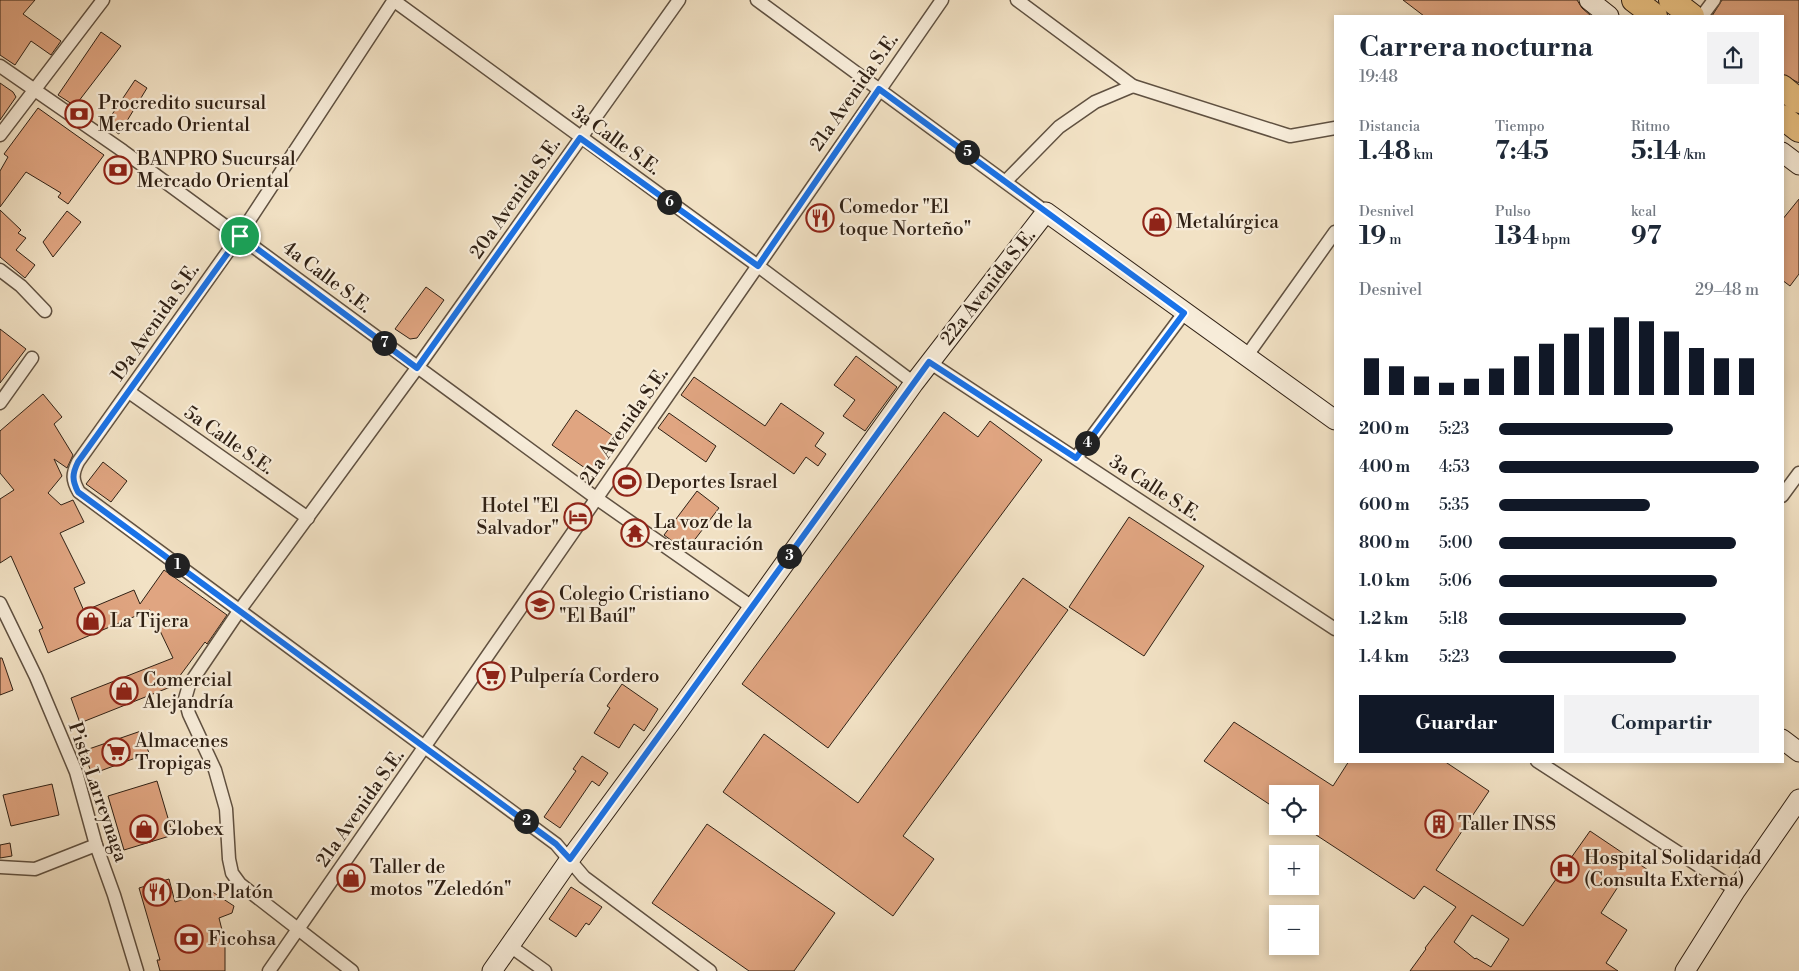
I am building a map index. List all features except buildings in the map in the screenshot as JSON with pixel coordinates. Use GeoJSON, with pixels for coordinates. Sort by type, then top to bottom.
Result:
{"type":"FeatureCollection","features":[{"type":"Feature","properties":{"kind":"highway"},"geometry":{"type":"LineString","coordinates":[[1615,0],[1631,15]]}},
{"type":"Feature","properties":{"kind":"highway"},"geometry":{"type":"LineString","coordinates":[[1634,0],[1654,15]]}},
{"type":"Feature","properties":{"kind":"highway"},"geometry":{"type":"LineString","coordinates":[[1671,0],[1691,15]]}},
{"type":"Feature","properties":{"kind":"highway"},"geometry":{"type":"LineString","coordinates":[[1784,89],[1799,100]]}},
{"type":"Feature","properties":{"kind":"highway"},"geometry":{"type":"LineString","coordinates":[[1784,119],[1799,130]]}},
{"type":"Feature","properties":{"kind":"street"},"geometry":{"type":"LineString","coordinates":[[0,135],[103,0]]}},
{"type":"Feature","properties":{"kind":"street","name":"3a Calle S.E."},"geometry":{"type":"LineString","coordinates":[[393,0],[758,266],[914,383]]}},
{"type":"Feature","properties":{"kind":"street","name":"19a Avenida S.E."},"geometry":{"type":"LineString","coordinates":[[238,611],[78,492],[73,482],[76,467],[240,236],[393,0]]}},
{"type":"Feature","properties":{"kind":"street","name":"20a Avenida S.E."},"geometry":{"type":"LineString","coordinates":[[352,971],[240,884],[232,873],[228,859],[226,809],[215,770],[189,714],[185,699],[189,685],[238,611],[417,368],[679,0]]}},
{"type":"Feature","properties":{"kind":"street"},"geometry":{"type":"LineString","coordinates":[[757,0],[1184,313],[1334,419]]}},
{"type":"Feature","properties":{"kind":"street","name":"21a Avenida S.E."},"geometry":{"type":"LineString","coordinates":[[269,971],[942,0]]}},
{"type":"Feature","properties":{"kind":"street"},"geometry":{"type":"LineString","coordinates":[[1017,0],[1133,86],[1290,136],[1334,128]]}},
{"type":"Feature","properties":{"kind":"street"},"geometry":{"type":"LineString","coordinates":[[1589,0],[1609,15]]}},
{"type":"Feature","properties":{"kind":"street"},"geometry":{"type":"LineString","coordinates":[[1703,15],[1714,0]]}},
{"type":"Feature","properties":{"kind":"street","name":"4a Calle S.E."},"geometry":{"type":"LineString","coordinates":[[0,66],[123,151],[596,498],[752,607]]}},
{"type":"Feature","properties":{"kind":"street"},"geometry":{"type":"LineString","coordinates":[[1006,181],[1059,126],[1094,102],[1133,86]]}},
{"type":"Feature","properties":{"kind":"street"},"geometry":{"type":"LineString","coordinates":[[1784,154],[1799,165]]}},
{"type":"Feature","properties":{"kind":"street","name":"22a Avenida S.E."},"geometry":{"type":"LineString","coordinates":[[492,971],[570,859],[671,722],[929,362],[1046,212]]}},
{"type":"Feature","properties":{"kind":"street"},"geometry":{"type":"LineString","coordinates":[[1246,357],[1334,233]]}},
{"type":"Feature","properties":{"kind":"street"},"geometry":{"type":"LineString","coordinates":[[0,270],[21,286],[44,311]]}},
{"type":"Feature","properties":{"kind":"street"},"geometry":{"type":"LineString","coordinates":[[1076,458],[1184,313]]}},
{"type":"Feature","properties":{"kind":"street"},"geometry":{"type":"LineString","coordinates":[[0,403],[32,358]]}},
{"type":"Feature","properties":{"kind":"street","name":"3a Calle S.E."},"geometry":{"type":"LineString","coordinates":[[929,362],[1334,628]]}},
{"type":"Feature","properties":{"kind":"street","name":"5a Calle S.E."},"geometry":{"type":"LineString","coordinates":[[129,392],[308,518]]}},
{"type":"Feature","properties":{"kind":"street"},"geometry":{"type":"LineString","coordinates":[[1784,493],[1799,473]]}},
{"type":"Feature","properties":{"kind":"street","name":"Pista Larreynaga"},"geometry":{"type":"LineString","coordinates":[[0,603],[36,677],[76,772],[96,846],[114,895],[137,971]]}},
{"type":"Feature","properties":{"kind":"street"},"geometry":{"type":"LineString","coordinates":[[238,611],[556,844],[584,877],[710,971]]}},
{"type":"Feature","properties":{"kind":"street"},"geometry":{"type":"LineString","coordinates":[[1784,741],[1799,752]]}},
{"type":"Feature","properties":{"kind":"street"},"geometry":{"type":"LineString","coordinates":[[1540,763],[1736,890]]}},
{"type":"Feature","properties":{"kind":"street"},"geometry":{"type":"LineString","coordinates":[[1685,971],[1736,890],[1799,799]]}},
{"type":"Feature","properties":{"kind":"street"},"geometry":{"type":"LineString","coordinates":[[0,867],[34,869],[96,846]]}},
{"type":"Feature","properties":{"kind":"street"},"geometry":{"type":"LineString","coordinates":[[510,946],[545,971]]}},
{"type":"Feature","properties":{"kind":"place","name":"Procredito sucursal Mercado Oriental"},"geometry":{"type":"Point","coordinates":[79,114]}},
{"type":"Feature","properties":{"kind":"place","name":"BANPRO Sucursal Mercado Oriental"},"geometry":{"type":"Point","coordinates":[118,170]}},
{"type":"Feature","properties":{"kind":"place","name":"Comedor \"El toque Norteño\""},"geometry":{"type":"Point","coordinates":[820,218]}},
{"type":"Feature","properties":{"kind":"place","name":"Metalúrgica"},"geometry":{"type":"Point","coordinates":[1157,222]}},
{"type":"Feature","properties":{"kind":"place","name":"Deportes Israel"},"geometry":{"type":"Point","coordinates":[627,482]}},
{"type":"Feature","properties":{"kind":"place","name":"Hotel \"El Salvador\""},"geometry":{"type":"Point","coordinates":[578,517]}},
{"type":"Feature","properties":{"kind":"place","name":"La voz de la restauración"},"geometry":{"type":"Point","coordinates":[635,533]}},
{"type":"Feature","properties":{"kind":"place","name":"Colegio Cristiano \"El Baúl\""},"geometry":{"type":"Point","coordinates":[540,605]}},
{"type":"Feature","properties":{"kind":"place","name":"La Tijera"},"geometry":{"type":"Point","coordinates":[91,621]}},
{"type":"Feature","properties":{"kind":"place","name":"Pulpería Cordero"},"geometry":{"type":"Point","coordinates":[491,676]}},
{"type":"Feature","properties":{"kind":"place","name":"Comercial Alejandría"},"geometry":{"type":"Point","coordinates":[124,691]}},
{"type":"Feature","properties":{"kind":"place","name":"Almacenes Tropigas"},"geometry":{"type":"Point","coordinates":[116,752]}},
{"type":"Feature","properties":{"kind":"place","name":"Taller INSS"},"geometry":{"type":"Point","coordinates":[1439,824]}},
{"type":"Feature","properties":{"kind":"place","name":"Globex"},"geometry":{"type":"Point","coordinates":[144,829]}},
{"type":"Feature","properties":{"kind":"place","name":"Hospital Solidaridad (Consulta Externa)"},"geometry":{"type":"Point","coordinates":[1565,869]}},
{"type":"Feature","properties":{"kind":"place","name":"Taller de motos \"Zeledón\""},"geometry":{"type":"Point","coordinates":[351,878]}},
{"type":"Feature","properties":{"kind":"place","name":"Don Platón"},"geometry":{"type":"Point","coordinates":[157,892]}},
{"type":"Feature","properties":{"kind":"place","name":"Ficohsa"},"geometry":{"type":"Point","coordinates":[189,939]}},
{"type":"Feature","properties":{"kind":"route"},"geometry":{"type":"LineString","coordinates":[[879,89],[1184,313],[1076,458],[929,362],[671,722],[570,859],[556,844],[78,492],[73,482],[73,472],[78,462],[240,236],[417,368],[580,138],[758,266],[879,89]]}}]}
